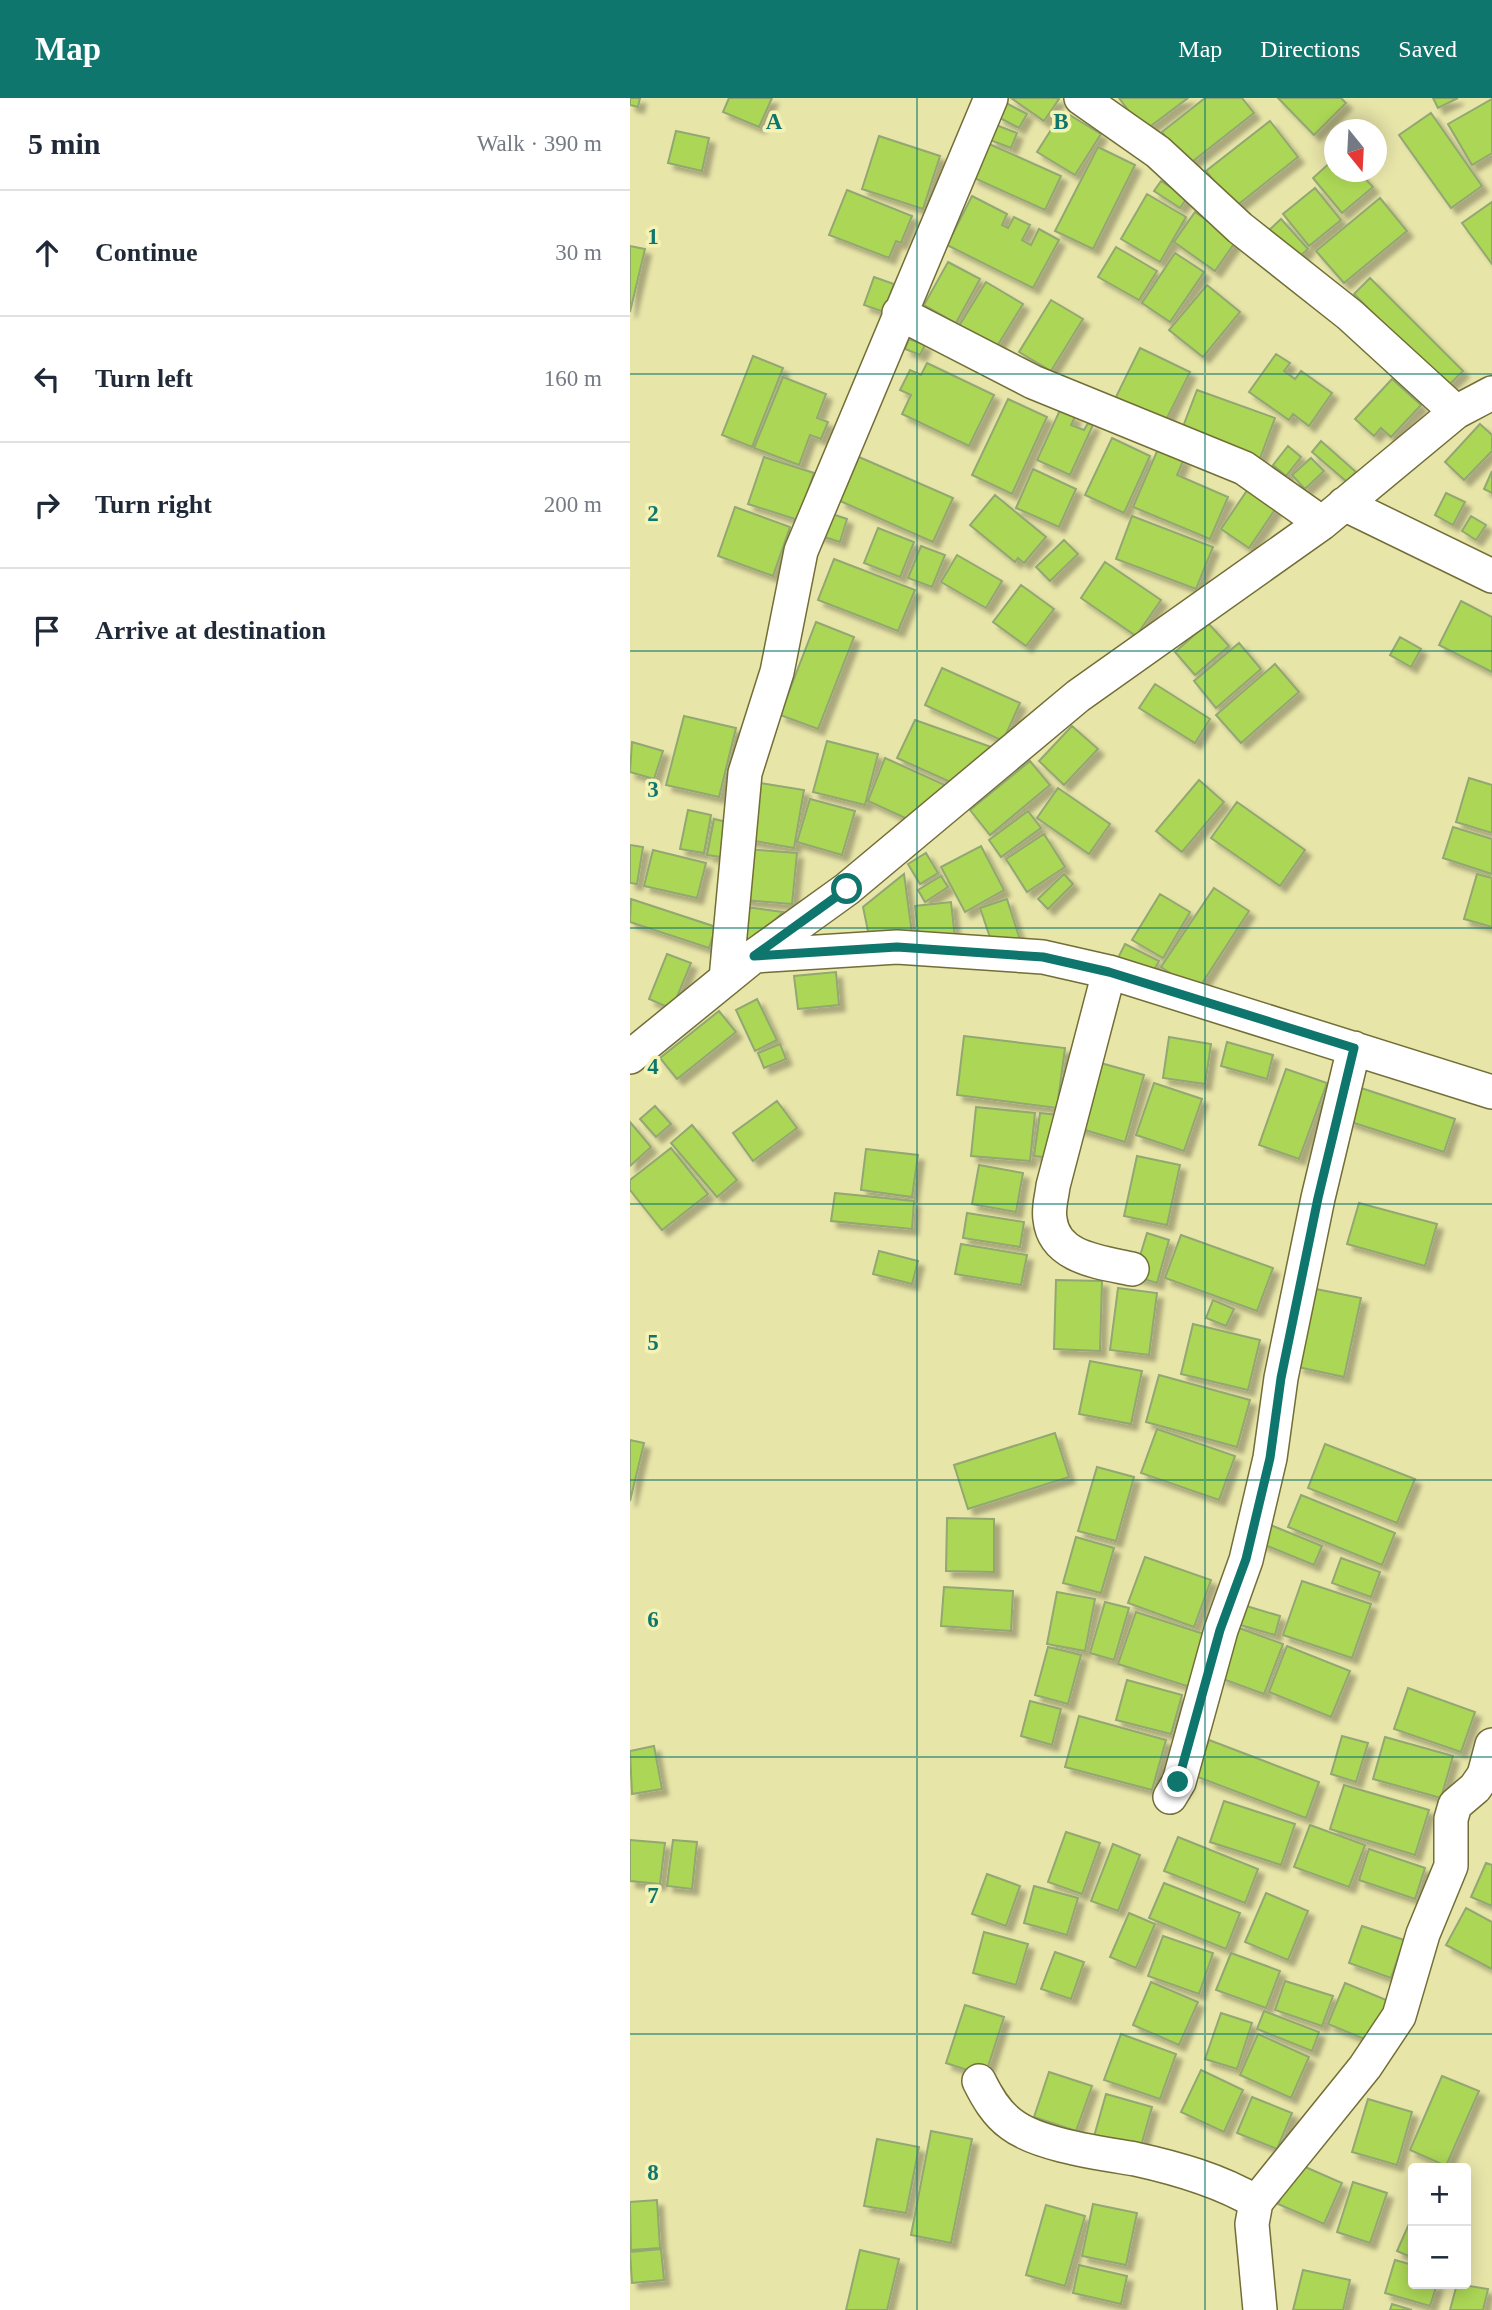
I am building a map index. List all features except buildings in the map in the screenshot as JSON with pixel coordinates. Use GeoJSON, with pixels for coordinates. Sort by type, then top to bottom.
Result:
{"type":"FeatureCollection","features":[{"type":"Feature","properties":{"kind":"street"},"geometry":{"type":"LineString","coordinates":[[726,979],[746,773],[777,672],[801,551],[991,98]]}},
{"type":"Feature","properties":{"kind":"street"},"geometry":{"type":"LineString","coordinates":[[1081,98],[1158,152],[1240,228],[1350,315],[1456,412]]}},
{"type":"Feature","properties":{"kind":"street"},"geometry":{"type":"LineString","coordinates":[[899,313],[939,336],[1044,387],[1244,468],[1333,514],[1492,576]]}},
{"type":"Feature","properties":{"kind":"street"},"geometry":{"type":"LineString","coordinates":[[630,1057],[754,956],[847,889],[1078,696],[1333,514],[1456,412],[1492,393]]}},
{"type":"Feature","properties":{"kind":"street"},"geometry":{"type":"LineString","coordinates":[[754,956],[897,947],[1043,957],[1109,972],[1492,1092]]}},
{"type":"Feature","properties":{"kind":"street"},"geometry":{"type":"LineString","coordinates":[[1109,972],[1053,1186],[1049,1218],[1057,1241],[1065,1249],[1090,1260],[1132,1269]]}},
{"type":"Feature","properties":{"kind":"street"},"geometry":{"type":"LineString","coordinates":[[1170,1797],[1178,1782],[1220,1630],[1246,1559],[1270,1458],[1281,1378],[1318,1198],[1354,1048]]}},
{"type":"Feature","properties":{"kind":"street"},"geometry":{"type":"LineString","coordinates":[[1260,2310],[1252,2224],[1256,2202],[1365,2067],[1399,2016],[1423,1934],[1451,1866],[1451,1819],[1455,1805],[1484,1775],[1492,1745]]}},
{"type":"Feature","properties":{"kind":"street"},"geometry":{"type":"LineString","coordinates":[[979,2081],[998,2112],[1013,2126],[1075,2149],[1138,2160],[1231,2187],[1256,2202]]}},
{"type":"Feature","properties":{"kind":"route"},"geometry":{"type":"LineString","coordinates":[[847,889],[754,956],[897,947],[1043,957],[1109,972],[1354,1048],[1318,1198],[1281,1378],[1270,1458],[1246,1559],[1220,1630],[1178,1782]]}}]}
